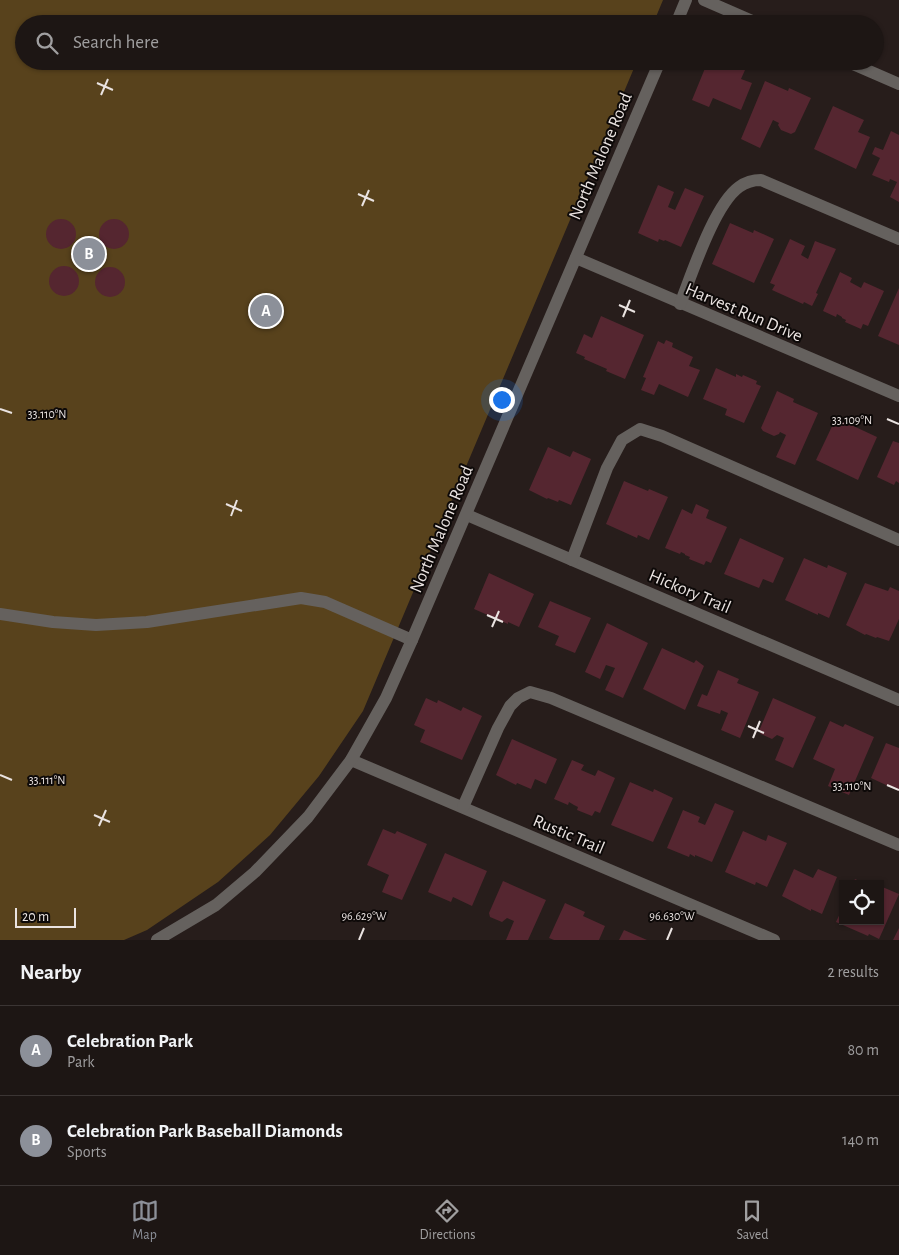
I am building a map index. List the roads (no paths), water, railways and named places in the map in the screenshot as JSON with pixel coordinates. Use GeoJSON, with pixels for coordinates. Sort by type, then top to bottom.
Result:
{"type":"FeatureCollection","features":[{"type":"Feature","properties":{"kind":"street"},"geometry":{"type":"LineString","coordinates":[[680,15],[686,0]]}},
{"type":"Feature","properties":{"kind":"street"},"geometry":{"type":"LineString","coordinates":[[704,0],[738,15]]}},
{"type":"Feature","properties":{"kind":"street","name":"North Malone Road"},"geometry":{"type":"LineString","coordinates":[[164,938],[216,905],[255,872],[308,817],[351,760],[386,698],[412,640],[656,70]]}},
{"type":"Feature","properties":{"kind":"street"},"geometry":{"type":"LineString","coordinates":[[867,70],[899,84]]}},
{"type":"Feature","properties":{"kind":"street"},"geometry":{"type":"LineString","coordinates":[[680,304],[710,228],[725,202],[738,187],[752,180],[761,180],[899,239]]}},
{"type":"Feature","properties":{"kind":"street","name":"Harvest Run Drive"},"geometry":{"type":"LineString","coordinates":[[576,258],[899,396]]}},
{"type":"Feature","properties":{"kind":"street"},"geometry":{"type":"LineString","coordinates":[[572,560],[607,468],[622,440],[640,429],[662,436],[899,540]]}},
{"type":"Feature","properties":{"kind":"street","name":"Hickory Trail"},"geometry":{"type":"LineString","coordinates":[[466,515],[899,700]]}},
{"type":"Feature","properties":{"kind":"street"},"geometry":{"type":"LineString","coordinates":[[0,614],[53,622],[104,625],[147,622],[302,598],[325,602],[412,640]]}},
{"type":"Feature","properties":{"kind":"street"},"geometry":{"type":"LineString","coordinates":[[463,807],[498,728],[510,706],[518,698],[530,692],[551,698],[899,846]]}},
{"type":"Feature","properties":{"kind":"street","name":"Rustic Trail"},"geometry":{"type":"LineString","coordinates":[[351,760],[774,940]]}},
{"type":"Feature","properties":{"kind":"place","name":"Celebration Park Baseball Diamonds"},"geometry":{"type":"Point","coordinates":[89,254]}},
{"type":"Feature","properties":{"kind":"place","name":"Celebration Park"},"geometry":{"type":"Point","coordinates":[266,311]}}]}
